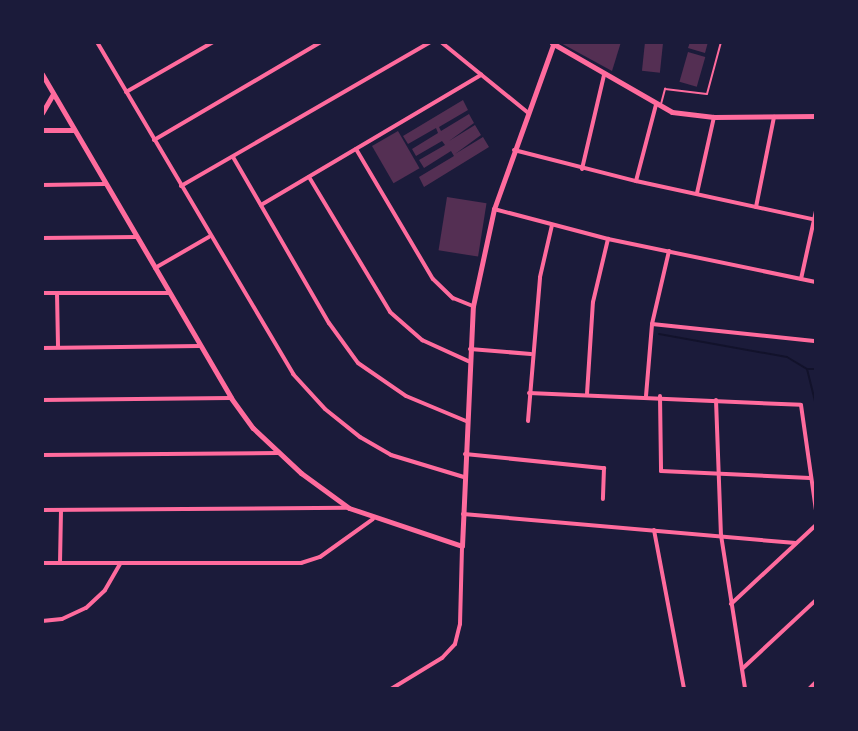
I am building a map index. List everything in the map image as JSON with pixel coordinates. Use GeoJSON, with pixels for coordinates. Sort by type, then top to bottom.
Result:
{"type":"FeatureCollection","features":[{"type":"Feature","properties":{"kind":"street"},"geometry":{"type":"LineString","coordinates":[[126,92],[213,42]]}},
{"type":"Feature","properties":{"kind":"street"},"geometry":{"type":"LineString","coordinates":[[154,140],[321,42]]}},
{"type":"Feature","properties":{"kind":"street"},"geometry":{"type":"LineString","coordinates":[[181,186],[430,42]]}},
{"type":"Feature","properties":{"kind":"street"},"geometry":{"type":"LineString","coordinates":[[441,42],[527,111]]}},
{"type":"Feature","properties":{"kind":"street"},"geometry":{"type":"LineString","coordinates":[[99,43],[279,354],[325,409],[360,437],[391,455],[464,477]]}},
{"type":"Feature","properties":{"kind":"street"},"geometry":{"type":"LineString","coordinates":[[391,689],[442,658],[455,644],[460,624],[465,421],[473,306],[494,208],[553,43],[659,106],[714,117],[816,116]]}},
{"type":"Feature","properties":{"kind":"street"},"geometry":{"type":"LineString","coordinates":[[42,74],[231,398],[278,453],[349,508],[373,519],[462,546]]}},
{"type":"Feature","properties":{"kind":"street"},"geometry":{"type":"LineString","coordinates":[[261,205],[481,75]]}},
{"type":"Feature","properties":{"kind":"street"},"geometry":{"type":"LineString","coordinates":[[582,169],[604,75]]}},
{"type":"Feature","properties":{"kind":"street"},"geometry":{"type":"LineString","coordinates":[[42,113],[53,94]]}},
{"type":"Feature","properties":{"kind":"street"},"geometry":{"type":"LineString","coordinates":[[636,182],[659,106]]}},
{"type":"Feature","properties":{"kind":"street"},"geometry":{"type":"LineString","coordinates":[[697,193],[714,117]]}},
{"type":"Feature","properties":{"kind":"street"},"geometry":{"type":"LineString","coordinates":[[756,207],[774,117]]}},
{"type":"Feature","properties":{"kind":"street"},"geometry":{"type":"LineString","coordinates":[[42,130],[74,130]]}},
{"type":"Feature","properties":{"kind":"street"},"geometry":{"type":"LineString","coordinates":[[356,149],[433,279],[453,298],[473,306]]}},
{"type":"Feature","properties":{"kind":"street"},"geometry":{"type":"LineString","coordinates":[[513,150],[636,182],[697,193],[815,220]]}},
{"type":"Feature","properties":{"kind":"street"},"geometry":{"type":"LineString","coordinates":[[233,157],[329,323],[358,363],[406,396],[465,421]]}},
{"type":"Feature","properties":{"kind":"street"},"geometry":{"type":"LineString","coordinates":[[309,177],[390,312],[422,340],[468,361]]}},
{"type":"Feature","properties":{"kind":"street"},"geometry":{"type":"LineString","coordinates":[[42,185],[105,184]]}},
{"type":"Feature","properties":{"kind":"street"},"geometry":{"type":"LineString","coordinates":[[494,208],[608,239],[816,282]]}},
{"type":"Feature","properties":{"kind":"street"},"geometry":{"type":"LineString","coordinates":[[801,279],[816,211]]}},
{"type":"Feature","properties":{"kind":"street"},"geometry":{"type":"LineString","coordinates":[[528,421],[531,354],[540,277],[552,225]]}},
{"type":"Feature","properties":{"kind":"street"},"geometry":{"type":"LineString","coordinates":[[42,238],[136,237]]}},
{"type":"Feature","properties":{"kind":"street"},"geometry":{"type":"LineString","coordinates":[[155,268],[210,237]]}},
{"type":"Feature","properties":{"kind":"street"},"geometry":{"type":"LineString","coordinates":[[587,394],[593,302],[608,239]]}},
{"type":"Feature","properties":{"kind":"street"},"geometry":{"type":"LineString","coordinates":[[646,396],[652,324],[669,251]]}},
{"type":"Feature","properties":{"kind":"street"},"geometry":{"type":"LineString","coordinates":[[42,293],[169,293]]}},
{"type":"Feature","properties":{"kind":"street"},"geometry":{"type":"LineString","coordinates":[[57,293],[58,347]]}},
{"type":"Feature","properties":{"kind":"street"},"geometry":{"type":"LineString","coordinates":[[652,324],[814,341]]}},
{"type":"Feature","properties":{"kind":"street"},"geometry":{"type":"LineString","coordinates":[[42,348],[200,346]]}},
{"type":"Feature","properties":{"kind":"street"},"geometry":{"type":"LineString","coordinates":[[469,349],[531,354]]}},
{"type":"Feature","properties":{"kind":"street"},"geometry":{"type":"LineString","coordinates":[[529,393],[660,396],[801,405],[816,510]]}},
{"type":"Feature","properties":{"kind":"street"},"geometry":{"type":"LineString","coordinates":[[660,396],[661,471],[810,478]]}},
{"type":"Feature","properties":{"kind":"street"},"geometry":{"type":"LineString","coordinates":[[42,400],[231,398]]}},
{"type":"Feature","properties":{"kind":"street"},"geometry":{"type":"LineString","coordinates":[[716,400],[721,535],[745,689]]}},
{"type":"Feature","properties":{"kind":"street"},"geometry":{"type":"LineString","coordinates":[[42,455],[278,453]]}},
{"type":"Feature","properties":{"kind":"street"},"geometry":{"type":"LineString","coordinates":[[465,454],[604,468],[603,500]]}},
{"type":"Feature","properties":{"kind":"street"},"geometry":{"type":"LineString","coordinates":[[42,510],[349,508]]}},
{"type":"Feature","properties":{"kind":"street"},"geometry":{"type":"LineString","coordinates":[[60,563],[61,510]]}},
{"type":"Feature","properties":{"kind":"street"},"geometry":{"type":"LineString","coordinates":[[463,514],[796,543]]}},
{"type":"Feature","properties":{"kind":"street"},"geometry":{"type":"LineString","coordinates":[[42,563],[301,563],[320,557],[373,519]]}},
{"type":"Feature","properties":{"kind":"street"},"geometry":{"type":"LineString","coordinates":[[730,604],[816,525]]}},
{"type":"Feature","properties":{"kind":"street"},"geometry":{"type":"LineString","coordinates":[[654,531],[684,689]]}},
{"type":"Feature","properties":{"kind":"street"},"geometry":{"type":"LineString","coordinates":[[42,621],[62,619],[86,608],[105,590],[121,563]]}},
{"type":"Feature","properties":{"kind":"street"},"geometry":{"type":"LineString","coordinates":[[742,669],[816,600]]}},
{"type":"Feature","properties":{"kind":"street"},"geometry":{"type":"LineString","coordinates":[[809,689],[816,682]]}},
{"type":"Feature","properties":{"kind":"lane"},"geometry":{"type":"LineString","coordinates":[[659,106],[665,89],[707,94],[721,42]]}},
{"type":"Feature","properties":{"kind":"building"},"geometry":{"type":"Polygon","coordinates":[[[559,42],[621,42],[612,71],[559,42]]]}},
{"type":"Feature","properties":{"kind":"building"},"geometry":{"type":"Polygon","coordinates":[[[645,42],[663,44],[660,73],[642,71],[645,42]]]}},
{"type":"Feature","properties":{"kind":"building"},"geometry":{"type":"Polygon","coordinates":[[[690,42],[708,42],[705,53],[688,48],[690,42]]]}},
{"type":"Feature","properties":{"kind":"building"},"geometry":{"type":"Polygon","coordinates":[[[688,52],[705,57],[697,87],[679,82],[688,52]]]}},
{"type":"Feature","properties":{"kind":"building"},"geometry":{"type":"Polygon","coordinates":[[[463,100],[468,110],[439,127],[441,131],[469,114],[474,123],[449,141],[475,125],[481,135],[455,154],[483,137],[489,147],[424,187],[419,177],[454,156],[451,151],[424,168],[419,160],[445,145],[442,141],[416,156],[412,149],[438,133],[436,128],[408,144],[403,136],[463,100]]]}},
{"type":"Feature","properties":{"kind":"building"},"geometry":{"type":"Polygon","coordinates":[[[398,131],[420,168],[394,183],[372,146],[398,131]]]}},
{"type":"Feature","properties":{"kind":"building"},"geometry":{"type":"Polygon","coordinates":[[[447,197],[487,203],[478,257],[439,250],[447,197]]]}},
{"type":"Feature","properties":{"kind":"waterway"},"geometry":{"type":"LineString","coordinates":[[659,334],[787,357],[807,369],[816,405]]}},
{"type":"Feature","properties":{"kind":"waterway"},"geometry":{"type":"LineString","coordinates":[[807,369],[816,369]]}}]}
